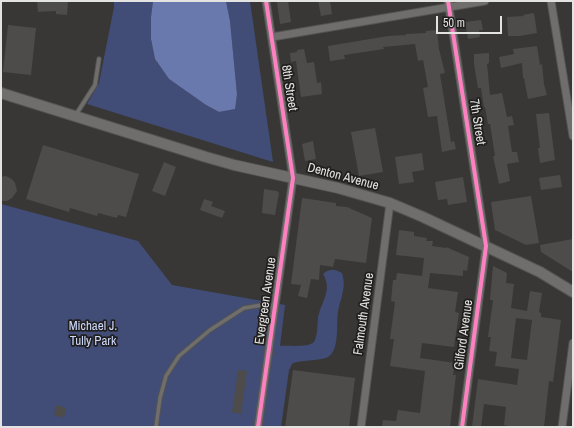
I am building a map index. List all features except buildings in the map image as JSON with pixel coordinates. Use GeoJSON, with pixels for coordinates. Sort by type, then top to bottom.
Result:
{"type":"FeatureCollection","features":[{"type":"Feature","properties":{"kind":"main road","name":"Denton Avenue"},"geometry":{"type":"LineString","coordinates":[[1,94],[213,159],[338,188],[390,204],[423,216],[486,246],[540,272],[573,292]]}},
{"type":"Feature","properties":{"kind":"street","name":"8th Street"},"geometry":{"type":"LineString","coordinates":[[266,1],[293,178]]}},
{"type":"Feature","properties":{"kind":"street"},"geometry":{"type":"LineString","coordinates":[[272,37],[449,4],[486,1]]}},
{"type":"Feature","properties":{"kind":"street"},"geometry":{"type":"LineString","coordinates":[[551,1],[573,136]]}},
{"type":"Feature","properties":{"kind":"street","name":"7th Street"},"geometry":{"type":"LineString","coordinates":[[449,4],[486,246]]}},
{"type":"Feature","properties":{"kind":"street","name":"Evergreen Avenue"},"geometry":{"type":"LineString","coordinates":[[258,427],[293,178]]}},
{"type":"Feature","properties":{"kind":"street","name":"Falmouth Avenue"},"geometry":{"type":"LineString","coordinates":[[361,427],[390,204]]}},
{"type":"Feature","properties":{"kind":"street","name":"Gilford Avenue"},"geometry":{"type":"LineString","coordinates":[[462,427],[486,246]]}},
{"type":"Feature","properties":{"kind":"street"},"geometry":{"type":"LineString","coordinates":[[562,427],[573,343]]}},
{"type":"Feature","properties":{"kind":"lane"},"geometry":{"type":"LineString","coordinates":[[75,116],[95,85],[99,59]]}},
{"type":"Feature","properties":{"kind":"lane"},"geometry":{"type":"LineString","coordinates":[[156,427],[160,398],[166,376],[179,356],[210,330],[244,308],[262,305],[275,306]]}},
{"type":"Feature","properties":{"kind":"green space"},"geometry":{"type":"Polygon","coordinates":[[[114,1],[153,1],[151,39],[155,59],[169,79],[206,105],[219,112],[234,109],[237,94],[230,21],[226,1],[250,1],[273,162],[87,104],[99,83],[114,1]]]}},
{"type":"Feature","properties":{"kind":"green space","name":"Michael J. Tully Park"},"geometry":{"type":"Polygon","coordinates":[[[1,204],[138,241],[172,285],[285,305],[280,346],[303,346],[314,342],[317,333],[319,312],[327,291],[326,280],[323,274],[330,270],[335,270],[342,273],[344,283],[338,312],[336,343],[332,354],[325,358],[292,364],[289,370],[281,427],[1,427],[1,204]]]}},
{"type":"Feature","properties":{"kind":"shaded area"},"geometry":{"type":"Polygon","coordinates":[[[153,1],[226,1],[230,21],[237,94],[235,109],[219,112],[206,105],[169,79],[155,59],[151,39],[153,1]]]}},
{"type":"Feature","properties":{"kind":"cycle path"},"geometry":{"type":"LineString","coordinates":[[258,427],[293,178],[266,1]]}},
{"type":"Feature","properties":{"kind":"cycle path"},"geometry":{"type":"LineString","coordinates":[[448,1],[486,246],[462,427]]}}]}
